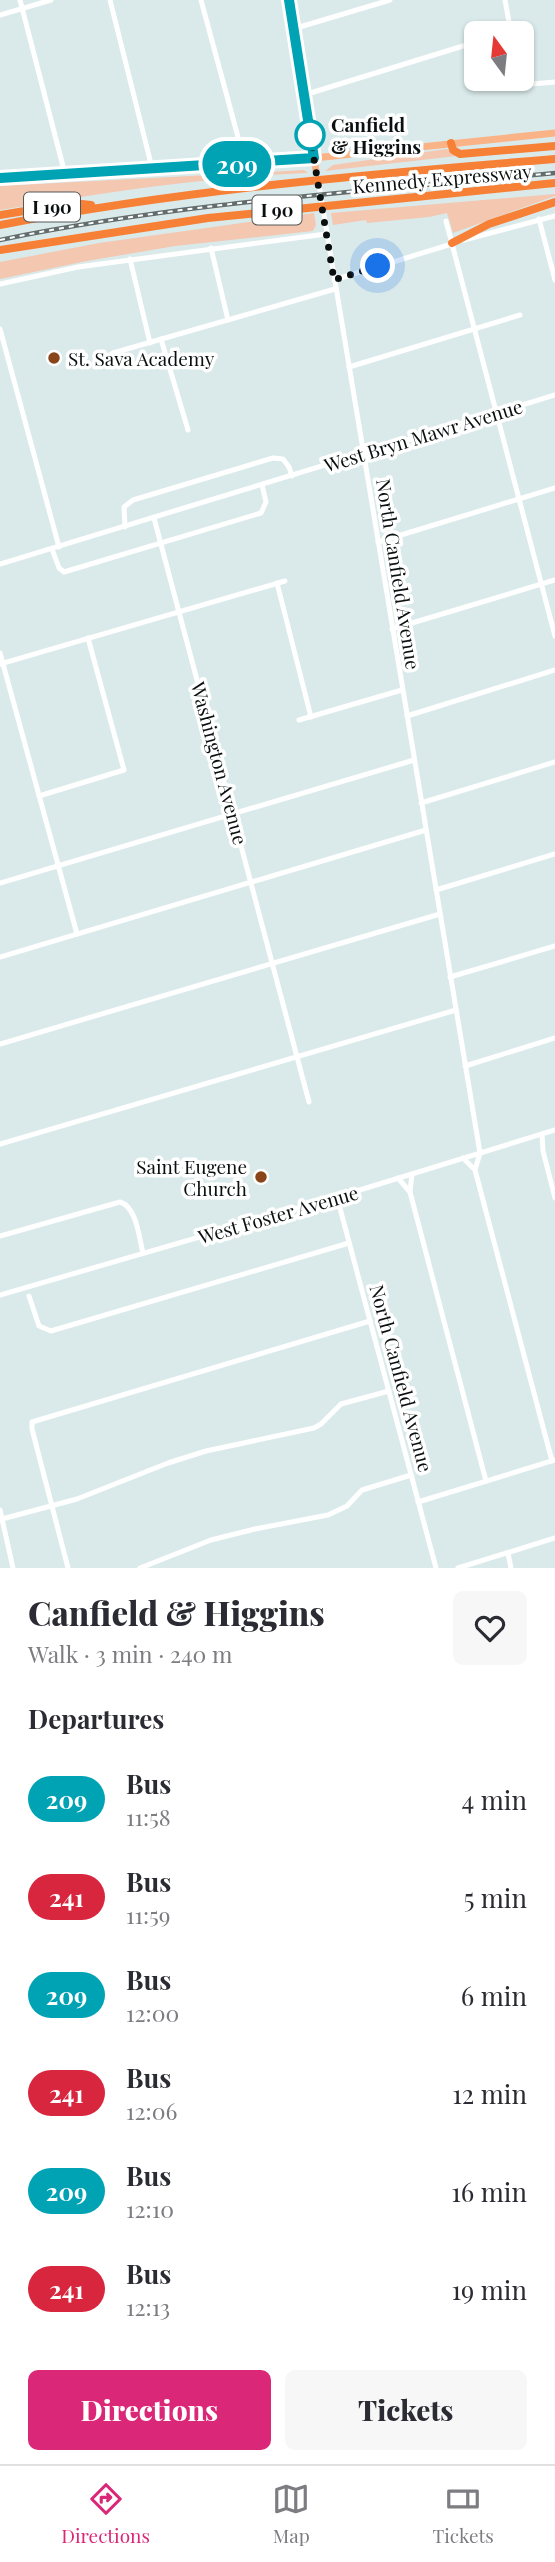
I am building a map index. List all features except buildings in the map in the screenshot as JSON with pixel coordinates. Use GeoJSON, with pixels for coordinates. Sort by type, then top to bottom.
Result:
{"type":"FeatureCollection","features":[{"type":"Feature","properties":{"kind":"highway"},"geometry":{"type":"LineString","coordinates":[[451,143],[453,150],[460,154],[555,146]]}},
{"type":"Feature","properties":{"kind":"highway","name":"Kennedy Expressway"},"geometry":{"type":"LineString","coordinates":[[104,206],[225,189],[555,159]]}},
{"type":"Feature","properties":{"kind":"highway","name":"Kennedy Expressway"},"geometry":{"type":"LineString","coordinates":[[0,250],[208,218],[555,183]]}},
{"type":"Feature","properties":{"kind":"highway"},"geometry":{"type":"LineString","coordinates":[[452,243],[489,224],[555,202]]}},
{"type":"Feature","properties":{"kind":"highway","name":"I 190"},"geometry":{"type":"LineString","coordinates":[[0,215],[73,203],[104,206]]}},
{"type":"Feature","properties":{"kind":"highway","name":"I 90"},"geometry":{"type":"LineString","coordinates":[[0,225],[104,206]]}},
{"type":"Feature","properties":{"kind":"main road"},"geometry":{"type":"LineString","coordinates":[[0,178],[314,158],[555,133]]}},
{"type":"Feature","properties":{"kind":"main road","name":"North Canfield Avenue"},"geometry":{"type":"LineString","coordinates":[[314,158],[316,171]]}},
{"type":"Feature","properties":{"kind":"street"},"geometry":{"type":"LineString","coordinates":[[20,0],[65,174]]}},
{"type":"Feature","properties":{"kind":"street"},"geometry":{"type":"LineString","coordinates":[[0,15],[51,0]]}},
{"type":"Feature","properties":{"kind":"street"},"geometry":{"type":"LineString","coordinates":[[110,0],[152,168]]}},
{"type":"Feature","properties":{"kind":"street"},"geometry":{"type":"LineString","coordinates":[[201,0],[245,163]]}},
{"type":"Feature","properties":{"kind":"street","name":"North Canfield Avenue"},"geometry":{"type":"LineString","coordinates":[[289,0],[314,158]]}},
{"type":"Feature","properties":{"kind":"street"},"geometry":{"type":"LineString","coordinates":[[293,29],[390,0]]}},
{"type":"Feature","properties":{"kind":"street"},"geometry":{"type":"LineString","coordinates":[[505,0],[507,21]]}},
{"type":"Feature","properties":{"kind":"street"},"geometry":{"type":"LineString","coordinates":[[304,95],[464,46]]}},
{"type":"Feature","properties":{"kind":"street"},"geometry":{"type":"LineString","coordinates":[[534,82],[555,82]]}},
{"type":"Feature","properties":{"kind":"street","name":"North Canfield Avenue"},"geometry":{"type":"LineString","coordinates":[[316,171],[480,1153]]}},
{"type":"Feature","properties":{"kind":"street"},"geometry":{"type":"LineString","coordinates":[[334,280],[452,243],[555,216]]}},
{"type":"Feature","properties":{"kind":"street"},"geometry":{"type":"LineString","coordinates":[[539,219],[555,280]]}},
{"type":"Feature","properties":{"kind":"street"},"geometry":{"type":"LineString","coordinates":[[446,221],[555,636]]}},
{"type":"Feature","properties":{"kind":"street"},"geometry":{"type":"LineString","coordinates":[[0,284],[79,267],[326,234]]}},
{"type":"Feature","properties":{"kind":"street"},"geometry":{"type":"LineString","coordinates":[[211,248],[228,320]]}},
{"type":"Feature","properties":{"kind":"street"},"geometry":{"type":"LineString","coordinates":[[130,260],[150,343]]}},
{"type":"Feature","properties":{"kind":"street"},"geometry":{"type":"LineString","coordinates":[[113,353],[335,289]]}},
{"type":"Feature","properties":{"kind":"street"},"geometry":{"type":"LineString","coordinates":[[349,368],[520,315]]}},
{"type":"Feature","properties":{"kind":"street"},"geometry":{"type":"LineString","coordinates":[[0,330],[59,568],[64,572],[261,513],[266,502],[262,485]]}},
{"type":"Feature","properties":{"kind":"street"},"geometry":{"type":"LineString","coordinates":[[161,340],[188,430]]}},
{"type":"Feature","properties":{"kind":"street","name":"West Bryn Mawr Avenue"},"geometry":{"type":"LineString","coordinates":[[0,564],[555,395]]}},
{"type":"Feature","properties":{"kind":"street"},"geometry":{"type":"LineString","coordinates":[[125,527],[124,508],[133,500],[273,458],[283,458],[292,476]]}},
{"type":"Feature","properties":{"kind":"street"},"geometry":{"type":"LineString","coordinates":[[378,542],[555,488]]}},
{"type":"Feature","properties":{"kind":"street","name":"Washington Avenue"},"geometry":{"type":"LineString","coordinates":[[155,518],[309,1102]]}},
{"type":"Feature","properties":{"kind":"street"},"geometry":{"type":"LineString","coordinates":[[392,629],[555,579]]}},
{"type":"Feature","properties":{"kind":"street"},"geometry":{"type":"LineString","coordinates":[[1,663],[285,581]]}},
{"type":"Feature","properties":{"kind":"street"},"geometry":{"type":"LineString","coordinates":[[277,583],[311,717]]}},
{"type":"Feature","properties":{"kind":"street"},"geometry":{"type":"LineString","coordinates":[[39,796],[124,770],[88,638]]}},
{"type":"Feature","properties":{"kind":"street"},"geometry":{"type":"LineString","coordinates":[[0,653],[77,934]]}},
{"type":"Feature","properties":{"kind":"street"},"geometry":{"type":"LineString","coordinates":[[407,716],[555,670]]}},
{"type":"Feature","properties":{"kind":"street"},"geometry":{"type":"LineString","coordinates":[[299,720],[402,691]]}},
{"type":"Feature","properties":{"kind":"street"},"geometry":{"type":"LineString","coordinates":[[0,883],[414,760]]}},
{"type":"Feature","properties":{"kind":"street"},"geometry":{"type":"LineString","coordinates":[[421,803],[555,762]]}},
{"type":"Feature","properties":{"kind":"street"},"geometry":{"type":"LineString","coordinates":[[0,957],[426,830]]}},
{"type":"Feature","properties":{"kind":"street"},"geometry":{"type":"LineString","coordinates":[[436,890],[555,854]]}},
{"type":"Feature","properties":{"kind":"street"},"geometry":{"type":"LineString","coordinates":[[0,1044],[440,915]]}},
{"type":"Feature","properties":{"kind":"street"},"geometry":{"type":"LineString","coordinates":[[450,977],[555,946]]}},
{"type":"Feature","properties":{"kind":"street"},"geometry":{"type":"LineString","coordinates":[[0,1143],[456,1010]]}},
{"type":"Feature","properties":{"kind":"street"},"geometry":{"type":"LineString","coordinates":[[465,1066],[555,1038]]}},
{"type":"Feature","properties":{"kind":"street","name":"West Foster Avenue"},"geometry":{"type":"LineString","coordinates":[[0,1295],[555,1130]]}},
{"type":"Feature","properties":{"kind":"street"},"geometry":{"type":"LineString","coordinates":[[539,1135],[555,1198]]}},
{"type":"Feature","properties":{"kind":"street"},"geometry":{"type":"LineString","coordinates":[[475,1170],[480,1153]]}},
{"type":"Feature","properties":{"kind":"street"},"geometry":{"type":"LineString","coordinates":[[418,1502],[554,1460],[475,1170],[463,1158]]}},
{"type":"Feature","properties":{"kind":"street"},"geometry":{"type":"LineString","coordinates":[[412,1174],[410,1192],[486,1481]]}},
{"type":"Feature","properties":{"kind":"street"},"geometry":{"type":"LineString","coordinates":[[398,1178],[410,1192]]}},
{"type":"Feature","properties":{"kind":"street","name":"North Canfield Avenue"},"geometry":{"type":"LineString","coordinates":[[337,1197],[436,1568]]}},
{"type":"Feature","properties":{"kind":"street"},"geometry":{"type":"LineString","coordinates":[[0,1236],[120,1202],[125,1203],[131,1210],[143,1253]]}},
{"type":"Feature","properties":{"kind":"street"},"geometry":{"type":"LineString","coordinates":[[30,1296],[39,1326],[51,1331],[349,1243]]}},
{"type":"Feature","properties":{"kind":"street"},"geometry":{"type":"LineString","coordinates":[[68,1568],[32,1422],[370,1321]]}},
{"type":"Feature","properties":{"kind":"street"},"geometry":{"type":"LineString","coordinates":[[2,1519],[52,1507],[197,1454],[314,1428],[341,1404],[389,1391]]}},
{"type":"Feature","properties":{"kind":"street"},"geometry":{"type":"LineString","coordinates":[[140,1568],[211,1540],[328,1515],[347,1506],[362,1490],[411,1475]]}},
{"type":"Feature","properties":{"kind":"street"},"geometry":{"type":"LineString","coordinates":[[0,1510],[13,1568]]}},
{"type":"Feature","properties":{"kind":"street"},"geometry":{"type":"LineString","coordinates":[[458,1568],[555,1538]]}},
{"type":"Feature","properties":{"kind":"street"},"geometry":{"type":"LineString","coordinates":[[508,1553],[512,1568]]}},
{"type":"Feature","properties":{"kind":"shaded area"},"geometry":{"type":"Polygon","coordinates":[[[447,149],[457,156],[325,171],[333,165],[447,149]]]}},
{"type":"Feature","properties":{"kind":"shaded area"},"geometry":{"type":"Polygon","coordinates":[[[304,170],[308,173],[192,182],[0,210],[0,186],[304,170]]]}},
{"type":"Feature","properties":{"kind":"shaded area"},"geometry":{"type":"Polygon","coordinates":[[[555,194],[453,233],[447,213],[333,225],[331,213],[555,194]]]}},
{"type":"Feature","properties":{"kind":"shaded area"},"geometry":{"type":"Polygon","coordinates":[[[314,213],[316,225],[313,231],[175,246],[0,279],[0,262],[99,243],[314,213]]]}},
{"type":"Feature","properties":{"kind":"railway"},"geometry":{"type":"LineString","coordinates":[[0,240],[207,207],[555,173]]}},
{"type":"Feature","properties":{"kind":"bus line","name":"209"},"geometry":{"type":"LineString","coordinates":[[0,178],[314,158],[289,0]]}},
{"type":"Feature","properties":{"kind":"place","name":"Canfield & Higgins"},"geometry":{"type":"Point","coordinates":[310,135]}},
{"type":"Feature","properties":{"kind":"place","name":"St. Sava Academy"},"geometry":{"type":"Point","coordinates":[54,358]}},
{"type":"Feature","properties":{"kind":"place","name":"Saint Eugene Church"},"geometry":{"type":"Point","coordinates":[261,1177]}},
{"type":"Feature","properties":{"kind":"route"},"geometry":{"type":"LineString","coordinates":[[310,135],[309,129],[334,280],[378,266]]}}]}
